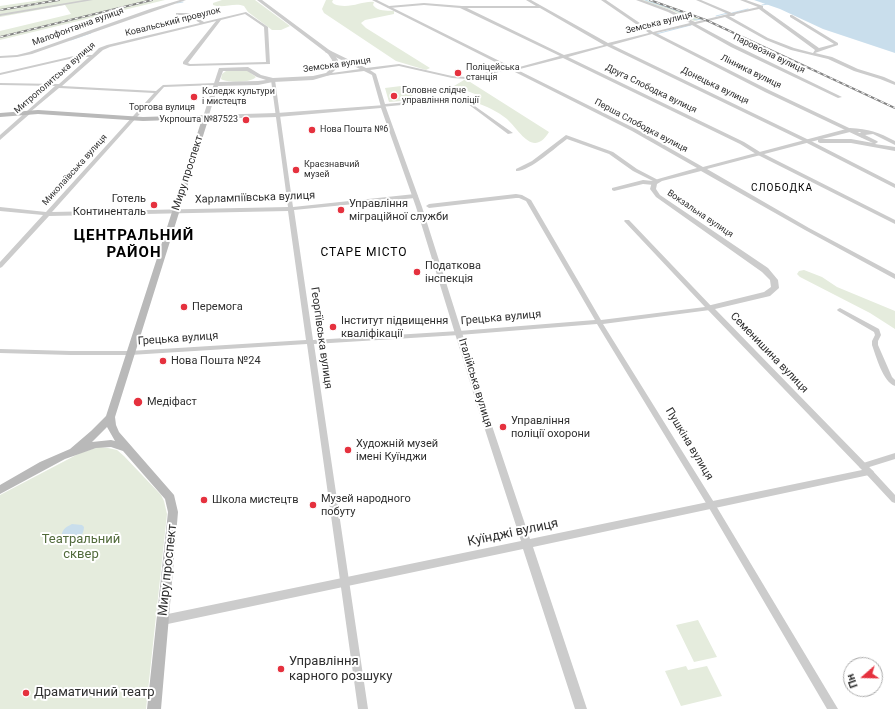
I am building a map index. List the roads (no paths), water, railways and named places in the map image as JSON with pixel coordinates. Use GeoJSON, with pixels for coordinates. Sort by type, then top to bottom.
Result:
{"type":"FeatureCollection","features":[{"type":"Feature","properties":{"kind":"main road","name":"Торгова вулиця"},"geometry":{"type":"LineString","coordinates":[[0,115],[29,112],[135,118],[206,117]]}},
{"type":"Feature","properties":{"kind":"main road","name":"Миру проспект"},"geometry":{"type":"LineString","coordinates":[[0,490],[74,450],[95,434],[110,417],[206,117]]}},
{"type":"Feature","properties":{"kind":"main road","name":"Миру проспект"},"geometry":{"type":"LineString","coordinates":[[110,417],[112,430],[170,498],[172,504],[173,512],[154,709]]}},
{"type":"Feature","properties":{"kind":"main road","name":"Миру проспект"},"geometry":{"type":"LineString","coordinates":[[74,450],[102,443],[114,443],[126,447]]}},
{"type":"Feature","properties":{"kind":"street"},"geometry":{"type":"LineString","coordinates":[[0,15],[91,0]]}},
{"type":"Feature","properties":{"kind":"street","name":"Малофонтанна вулиця"},"geometry":{"type":"LineString","coordinates":[[0,57],[17,56],[30,53],[151,10],[184,0]]}},
{"type":"Feature","properties":{"kind":"street","name":"Італійська вулиця"},"geometry":{"type":"LineString","coordinates":[[259,0],[327,51],[374,74],[384,108],[416,196],[581,709]]}},
{"type":"Feature","properties":{"kind":"street","name":"Перша Слободка вулиця"},"geometry":{"type":"LineString","coordinates":[[374,0],[634,130],[895,277]]}},
{"type":"Feature","properties":{"kind":"street"},"geometry":{"type":"LineString","coordinates":[[484,0],[484,6]]}},
{"type":"Feature","properties":{"kind":"street","name":"Донецька вулиця"},"geometry":{"type":"LineString","coordinates":[[528,0],[608,45],[807,141],[895,186]]}},
{"type":"Feature","properties":{"kind":"street","name":"Лінника вулиця"},"geometry":{"type":"LineString","coordinates":[[603,0],[652,33],[767,91],[850,130]]}},
{"type":"Feature","properties":{"kind":"street","name":"Паровозна вулиця"},"geometry":{"type":"LineString","coordinates":[[638,0],[669,11],[740,49],[840,98]]}},
{"type":"Feature","properties":{"kind":"street"},"geometry":{"type":"LineString","coordinates":[[698,0],[734,15]]}},
{"type":"Feature","properties":{"kind":"street"},"geometry":{"type":"LineString","coordinates":[[742,0],[761,7],[818,50]]}},
{"type":"Feature","properties":{"kind":"street","name":"Друга Слободка вулиця"},"geometry":{"type":"LineString","coordinates":[[390,7],[424,4],[461,7],[736,140],[758,153],[895,222]]}},
{"type":"Feature","properties":{"kind":"street"},"geometry":{"type":"LineString","coordinates":[[461,7],[541,7]]}},
{"type":"Feature","properties":{"kind":"street","name":"Земська вулиця"},"geometry":{"type":"LineString","coordinates":[[163,86],[258,83],[273,80],[313,78],[325,75],[402,66],[452,77],[466,78],[564,57],[652,33],[734,15],[761,7]]}},
{"type":"Feature","properties":{"kind":"street","name":"Ковальський провулок"},"geometry":{"type":"LineString","coordinates":[[103,48],[246,13],[266,27],[268,57],[268,63],[249,66]]}},
{"type":"Feature","properties":{"kind":"street"},"geometry":{"type":"LineString","coordinates":[[177,14],[188,14],[202,23]]}},
{"type":"Feature","properties":{"kind":"street"},"geometry":{"type":"LineString","coordinates":[[726,16],[767,39],[793,49],[830,58],[856,70],[882,78],[895,84]]}},
{"type":"Feature","properties":{"kind":"street"},"geometry":{"type":"LineString","coordinates":[[791,16],[837,44],[818,50],[814,54]]}},
{"type":"Feature","properties":{"kind":"street"},"geometry":{"type":"LineString","coordinates":[[220,19],[185,63],[189,66],[249,66],[259,76],[273,80]]}},
{"type":"Feature","properties":{"kind":"street","name":"Митрополитська вулиця"},"geometry":{"type":"LineString","coordinates":[[0,138],[103,48]]}},
{"type":"Feature","properties":{"kind":"street"},"geometry":{"type":"LineString","coordinates":[[325,75],[332,71],[336,66],[333,57],[327,51]]}},
{"type":"Feature","properties":{"kind":"street"},"geometry":{"type":"LineString","coordinates":[[0,74],[78,56],[93,56]]}},
{"type":"Feature","properties":{"kind":"street"},"geometry":{"type":"LineString","coordinates":[[214,65],[221,69],[249,66]]}},
{"type":"Feature","properties":{"kind":"street","name":"Миру проспект"},"geometry":{"type":"LineString","coordinates":[[206,117],[221,69]]}},
{"type":"Feature","properties":{"kind":"street"},"geometry":{"type":"LineString","coordinates":[[258,83],[259,76]]}},
{"type":"Feature","properties":{"kind":"street","name":"Георгіївська вулиця"},"geometry":{"type":"LineString","coordinates":[[273,80],[290,209],[363,709]]}},
{"type":"Feature","properties":{"kind":"street"},"geometry":{"type":"LineString","coordinates":[[0,84],[158,92]]}},
{"type":"Feature","properties":{"kind":"street","name":"Миколаївська вулиця"},"geometry":{"type":"LineString","coordinates":[[0,266],[163,86]]}},
{"type":"Feature","properties":{"kind":"street","name":"Торгова вулиця"},"geometry":{"type":"LineString","coordinates":[[206,117],[277,115],[384,108],[444,101],[462,101],[473,105],[510,133]]}},
{"type":"Feature","properties":{"kind":"street","name":"Вокзальна вулиця"},"geometry":{"type":"LineString","coordinates":[[774,280],[765,270],[658,196],[652,189],[656,182],[758,153],[850,130],[866,134]]}},
{"type":"Feature","properties":{"kind":"street"},"geometry":{"type":"LineString","coordinates":[[866,134],[875,133],[895,143]]}},
{"type":"Feature","properties":{"kind":"street"},"geometry":{"type":"LineString","coordinates":[[866,134],[893,150]]}},
{"type":"Feature","properties":{"kind":"street"},"geometry":{"type":"LineString","coordinates":[[518,170],[534,162],[566,137],[611,153],[635,170],[656,182]]}},
{"type":"Feature","properties":{"kind":"street","name":"Вокзальна вулиця"},"geometry":{"type":"LineString","coordinates":[[807,141],[852,141],[893,150]]}},
{"type":"Feature","properties":{"kind":"street"},"geometry":{"type":"LineString","coordinates":[[614,189],[643,182],[656,182]]}},
{"type":"Feature","properties":{"kind":"street","name":"Харлампіївська вулиця"},"geometry":{"type":"LineString","coordinates":[[0,209],[48,214],[290,209],[416,196]]}},
{"type":"Feature","properties":{"kind":"street","name":"Пушкіна вулиця"},"geometry":{"type":"LineString","coordinates":[[429,206],[520,196],[528,200],[599,322],[712,506],[833,709]]}},
{"type":"Feature","properties":{"kind":"street","name":"Семенишина вулиця"},"geometry":{"type":"LineString","coordinates":[[627,221],[895,500]]}},
{"type":"Feature","properties":{"kind":"street","name":"Грецька вулиця"},"geometry":{"type":"LineString","coordinates":[[0,351],[130,353],[459,333],[599,322],[710,308],[767,294],[775,288],[774,280]]}},
{"type":"Feature","properties":{"kind":"street"},"geometry":{"type":"LineString","coordinates":[[840,310],[877,331],[878,335],[875,345],[889,378],[895,384]]}},
{"type":"Feature","properties":{"kind":"street","name":"Куїнджі вулиця"},"geometry":{"type":"LineString","coordinates":[[163,620],[712,506],[866,469],[895,456]]}},
{"type":"Feature","properties":{"kind":"water"},"geometry":{"type":"Polygon","coordinates":[[[754,0],[895,0],[895,53],[823,29],[780,9],[754,0]]]}},
{"type":"Feature","properties":{"kind":"water"},"geometry":{"type":"Polygon","coordinates":[[[72,524],[82,525],[84,530],[78,538],[67,541],[62,537],[62,532],[72,524]]]}},
{"type":"Feature","properties":{"kind":"waterway"},"geometry":{"type":"LineString","coordinates":[[645,0],[675,10],[696,20],[701,19]]}},
{"type":"Feature","properties":{"kind":"waterway"},"geometry":{"type":"LineString","coordinates":[[177,3],[183,2]]}},
{"type":"Feature","properties":{"kind":"waterway"},"geometry":{"type":"LineString","coordinates":[[762,5],[768,4]]}},
{"type":"Feature","properties":{"kind":"waterway"},"geometry":{"type":"LineString","coordinates":[[732,13],[748,9]]}},
{"type":"Feature","properties":{"kind":"waterway"},"geometry":{"type":"LineString","coordinates":[[716,16],[728,13]]}},
{"type":"Feature","properties":{"kind":"waterway"},"geometry":{"type":"LineString","coordinates":[[656,34],[691,25]]}},
{"type":"Feature","properties":{"kind":"waterway"},"geometry":{"type":"LineString","coordinates":[[71,40],[91,33]]}},
{"type":"Feature","properties":{"kind":"railway"},"geometry":{"type":"LineString","coordinates":[[0,10],[59,0]]}},
{"type":"Feature","properties":{"kind":"railway"},"geometry":{"type":"LineString","coordinates":[[0,37],[152,0]]}},
{"type":"Feature","properties":{"kind":"railway"},"geometry":{"type":"LineString","coordinates":[[650,0],[706,20],[895,108]]}},
{"type":"Feature","properties":{"kind":"place","name":"Поліцейська станція"},"geometry":{"type":"Point","coordinates":[458,73]}},
{"type":"Feature","properties":{"kind":"place","name":"Головне слідче управління поліції"},"geometry":{"type":"Point","coordinates":[394,96]}},
{"type":"Feature","properties":{"kind":"place","name":"Коледж культури і мистецтв"},"geometry":{"type":"Point","coordinates":[194,97]}},
{"type":"Feature","properties":{"kind":"place","name":"Укрпошта №87523"},"geometry":{"type":"Point","coordinates":[246,120]}},
{"type":"Feature","properties":{"kind":"place","name":"Нова Пошта №6"},"geometry":{"type":"Point","coordinates":[312,130]}},
{"type":"Feature","properties":{"kind":"place","name":"Краєзнавчий музей"},"geometry":{"type":"Point","coordinates":[296,170]}},
{"type":"Feature","properties":{"kind":"place","name":"Готель Континенталь"},"geometry":{"type":"Point","coordinates":[154,205]}},
{"type":"Feature","properties":{"kind":"place","name":"Управління міграційної служби"},"geometry":{"type":"Point","coordinates":[341,210]}},
{"type":"Feature","properties":{"kind":"place","name":"Податкова інспекція"},"geometry":{"type":"Point","coordinates":[417,272]}},
{"type":"Feature","properties":{"kind":"place","name":"Перемога"},"geometry":{"type":"Point","coordinates":[184,307]}},
{"type":"Feature","properties":{"kind":"place","name":"Інститут підвищення кваліфікації"},"geometry":{"type":"Point","coordinates":[333,327]}},
{"type":"Feature","properties":{"kind":"place","name":"Нова Пошта №24"},"geometry":{"type":"Point","coordinates":[163,361]}},
{"type":"Feature","properties":{"kind":"place","name":"Медіфаст"},"geometry":{"type":"Point","coordinates":[138,402]}},
{"type":"Feature","properties":{"kind":"place","name":"Управління поліції охорони"},"geometry":{"type":"Point","coordinates":[503,427]}},
{"type":"Feature","properties":{"kind":"place","name":"Художній музей імені Куїнджи"},"geometry":{"type":"Point","coordinates":[348,450]}},
{"type":"Feature","properties":{"kind":"place","name":"Школа мистецтв"},"geometry":{"type":"Point","coordinates":[204,500]}},
{"type":"Feature","properties":{"kind":"place","name":"Музей народного побуту"},"geometry":{"type":"Point","coordinates":[313,505]}},
{"type":"Feature","properties":{"kind":"place","name":"Управління карного розшуку"},"geometry":{"type":"Point","coordinates":[281,669]}},
{"type":"Feature","properties":{"kind":"place","name":"Драматичний театр"},"geometry":{"type":"Point","coordinates":[26,693]}},
{"type":"Feature","properties":{"kind":"district","name":"СЛОБОДКА"},"geometry":{"type":"Point","coordinates":[782,188]}},
{"type":"Feature","properties":{"kind":"district","name":"ЦЕНТРАЛЬНИЙ РАЙОН"},"geometry":{"type":"Point","coordinates":[134,244]}},
{"type":"Feature","properties":{"kind":"district","name":"СТАРЕ МІСТО"},"geometry":{"type":"Point","coordinates":[364,253]}},
{"type":"Feature","properties":{"kind":"park label","name":"Театральний сквер"},"geometry":{"type":"Point","coordinates":[81,548]}}]}
